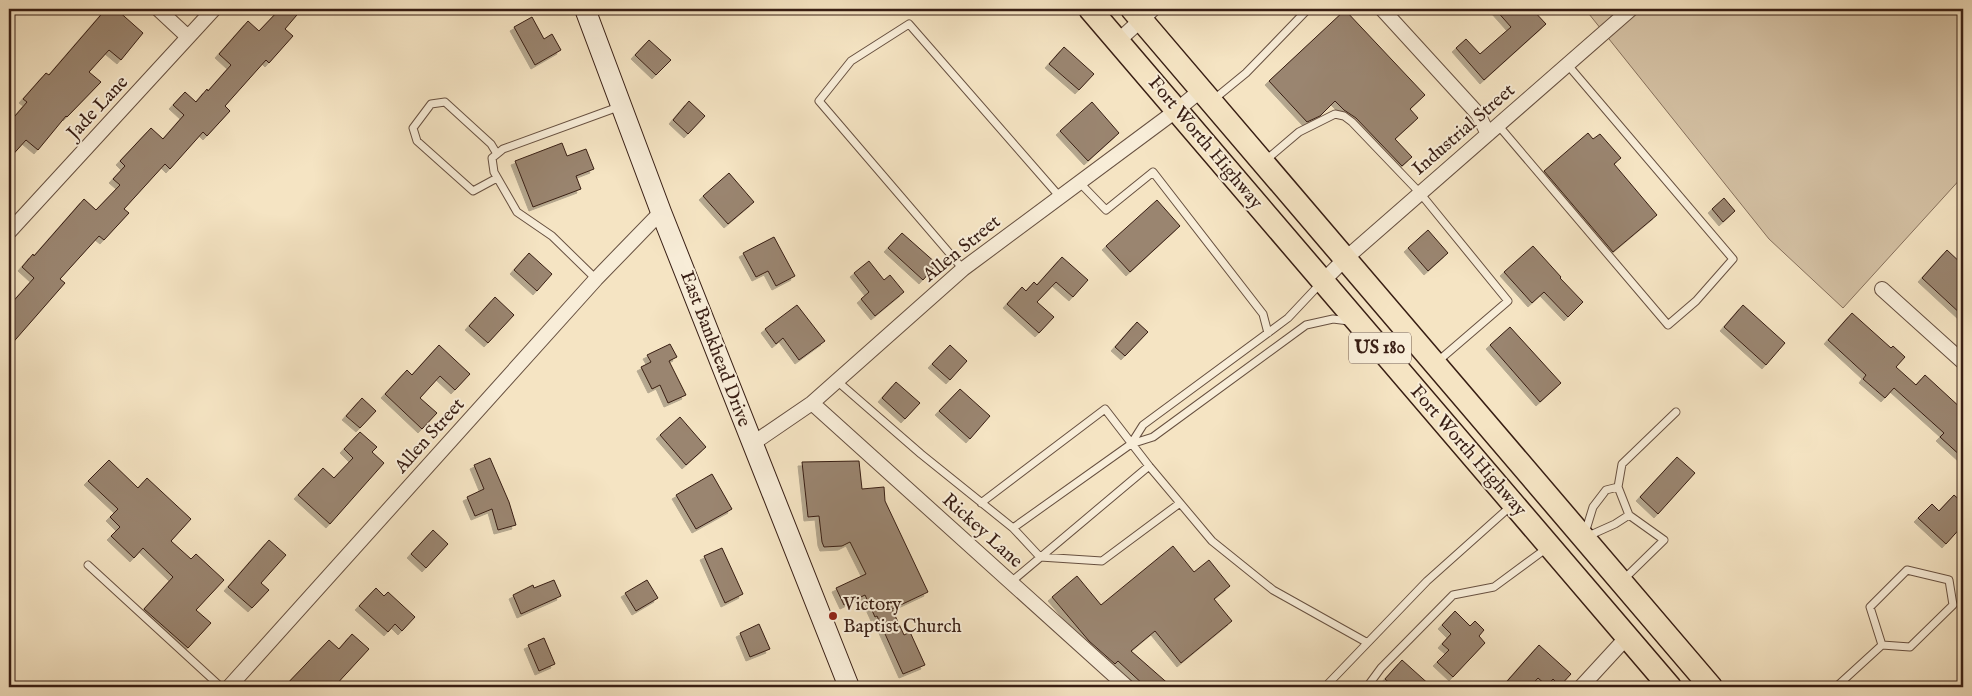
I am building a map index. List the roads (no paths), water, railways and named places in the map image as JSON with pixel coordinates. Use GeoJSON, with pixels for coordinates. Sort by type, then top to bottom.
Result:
{"type":"FeatureCollection","features":[{"type":"Feature","properties":{"kind":"main road","name":"Fort Worth Highway"},"geometry":{"type":"LineString","coordinates":[[1090,9],[1670,687]]}},
{"type":"Feature","properties":{"kind":"main road","name":"Fort Worth Highway"},"geometry":{"type":"LineString","coordinates":[[1142,13],[1206,96],[1711,687]]}},
{"type":"Feature","properties":{"kind":"main road"},"geometry":{"type":"LineString","coordinates":[[1555,553],[1583,538]]}},
{"type":"Feature","properties":{"kind":"street"},"geometry":{"type":"LineString","coordinates":[[158,9],[188,37]]}},
{"type":"Feature","properties":{"kind":"street","name":"Jade Lane"},"geometry":{"type":"LineString","coordinates":[[9,232],[214,9]]}},
{"type":"Feature","properties":{"kind":"street","name":"East Bankhead Drive"},"geometry":{"type":"LineString","coordinates":[[585,9],[661,212],[849,687]]}},
{"type":"Feature","properties":{"kind":"street"},"geometry":{"type":"LineString","coordinates":[[1382,9],[1478,114],[1488,134]]}},
{"type":"Feature","properties":{"kind":"street","name":"Industrial Street"},"geometry":{"type":"LineString","coordinates":[[1323,281],[1345,259],[1631,9]]}},
{"type":"Feature","properties":{"kind":"street"},"geometry":{"type":"LineString","coordinates":[[1118,41],[1142,13]]}},
{"type":"Feature","properties":{"kind":"street","name":"Allen Street"},"geometry":{"type":"LineString","coordinates":[[752,444],[812,403],[963,269],[1177,110],[1206,96]]}},
{"type":"Feature","properties":{"kind":"street","name":"Allen Street"},"geometry":{"type":"LineString","coordinates":[[229,687],[596,279],[661,212]]}},
{"type":"Feature","properties":{"kind":"street"},"geometry":{"type":"LineString","coordinates":[[1882,289],[1963,362]]}},
{"type":"Feature","properties":{"kind":"street","name":"Rickey Lane"},"geometry":{"type":"LineString","coordinates":[[812,403],[1126,687]]}},
{"type":"Feature","properties":{"kind":"street"},"geometry":{"type":"LineString","coordinates":[[1581,687],[1627,637]]}},
{"type":"Feature","properties":{"kind":"lane"},"geometry":{"type":"LineString","coordinates":[[1206,96],[1246,73],[1308,9]]}},
{"type":"Feature","properties":{"kind":"lane"},"geometry":{"type":"LineString","coordinates":[[963,269],[820,101],[850,62],[908,24],[1060,197]]}},
{"type":"Feature","properties":{"kind":"lane"},"geometry":{"type":"LineString","coordinates":[[1498,125],[1668,325],[1696,301],[1733,259],[1567,64]]}},
{"type":"Feature","properties":{"kind":"lane"},"geometry":{"type":"LineString","coordinates":[[497,154],[491,144],[445,102],[431,104],[413,128],[417,141],[473,191],[497,178]]}},
{"type":"Feature","properties":{"kind":"lane"},"geometry":{"type":"LineString","coordinates":[[596,279],[552,236],[517,212],[494,172],[492,158],[504,149],[621,106]]}},
{"type":"Feature","properties":{"kind":"lane"},"geometry":{"type":"LineString","coordinates":[[1263,162],[1299,132],[1335,114],[1352,122],[1420,193],[1508,301],[1435,364]]}},
{"type":"Feature","properties":{"kind":"lane"},"geometry":{"type":"LineString","coordinates":[[1079,182],[1106,210],[1153,172],[1263,314],[1268,333]]}},
{"type":"Feature","properties":{"kind":"lane"},"geometry":{"type":"LineString","coordinates":[[1131,444],[1143,425],[1288,318],[1323,281]]}},
{"type":"Feature","properties":{"kind":"lane"},"geometry":{"type":"LineString","coordinates":[[1012,528],[1131,444],[1153,437],[1306,325],[1333,319],[1357,322]]}},
{"type":"Feature","properties":{"kind":"lane"},"geometry":{"type":"LineString","coordinates":[[837,381],[921,454],[1012,528],[1040,557],[1102,561],[1180,503]]}},
{"type":"Feature","properties":{"kind":"lane"},"geometry":{"type":"LineString","coordinates":[[981,503],[1104,409],[1212,541],[1273,590],[1366,642]]}},
{"type":"Feature","properties":{"kind":"lane"},"geometry":{"type":"LineString","coordinates":[[1621,582],[1664,540],[1630,515],[1618,487],[1622,464],[1676,412]]}},
{"type":"Feature","properties":{"kind":"lane"},"geometry":{"type":"LineString","coordinates":[[1011,582],[1149,466]]}},
{"type":"Feature","properties":{"kind":"lane"},"geometry":{"type":"LineString","coordinates":[[1583,538],[1593,507],[1606,490],[1618,487]]}},
{"type":"Feature","properties":{"kind":"lane"},"geometry":{"type":"LineString","coordinates":[[1325,687],[1366,642],[1426,582],[1513,504]]}},
{"type":"Feature","properties":{"kind":"lane"},"geometry":{"type":"LineString","coordinates":[[1583,538],[1630,515]]}},
{"type":"Feature","properties":{"kind":"lane"},"geometry":{"type":"LineString","coordinates":[[1367,687],[1382,668],[1453,594],[1494,587],[1555,553]]}},
{"type":"Feature","properties":{"kind":"lane"},"geometry":{"type":"LineString","coordinates":[[88,565],[221,687]]}},
{"type":"Feature","properties":{"kind":"lane"},"geometry":{"type":"LineString","coordinates":[[1836,687],[1882,645],[1910,647],[1953,605],[1949,580],[1907,570],[1870,607],[1882,645]]}},
{"type":"Feature","properties":{"kind":"place","name":"Victory Baptist Church"},"geometry":{"type":"Point","coordinates":[833,616]}}]}
